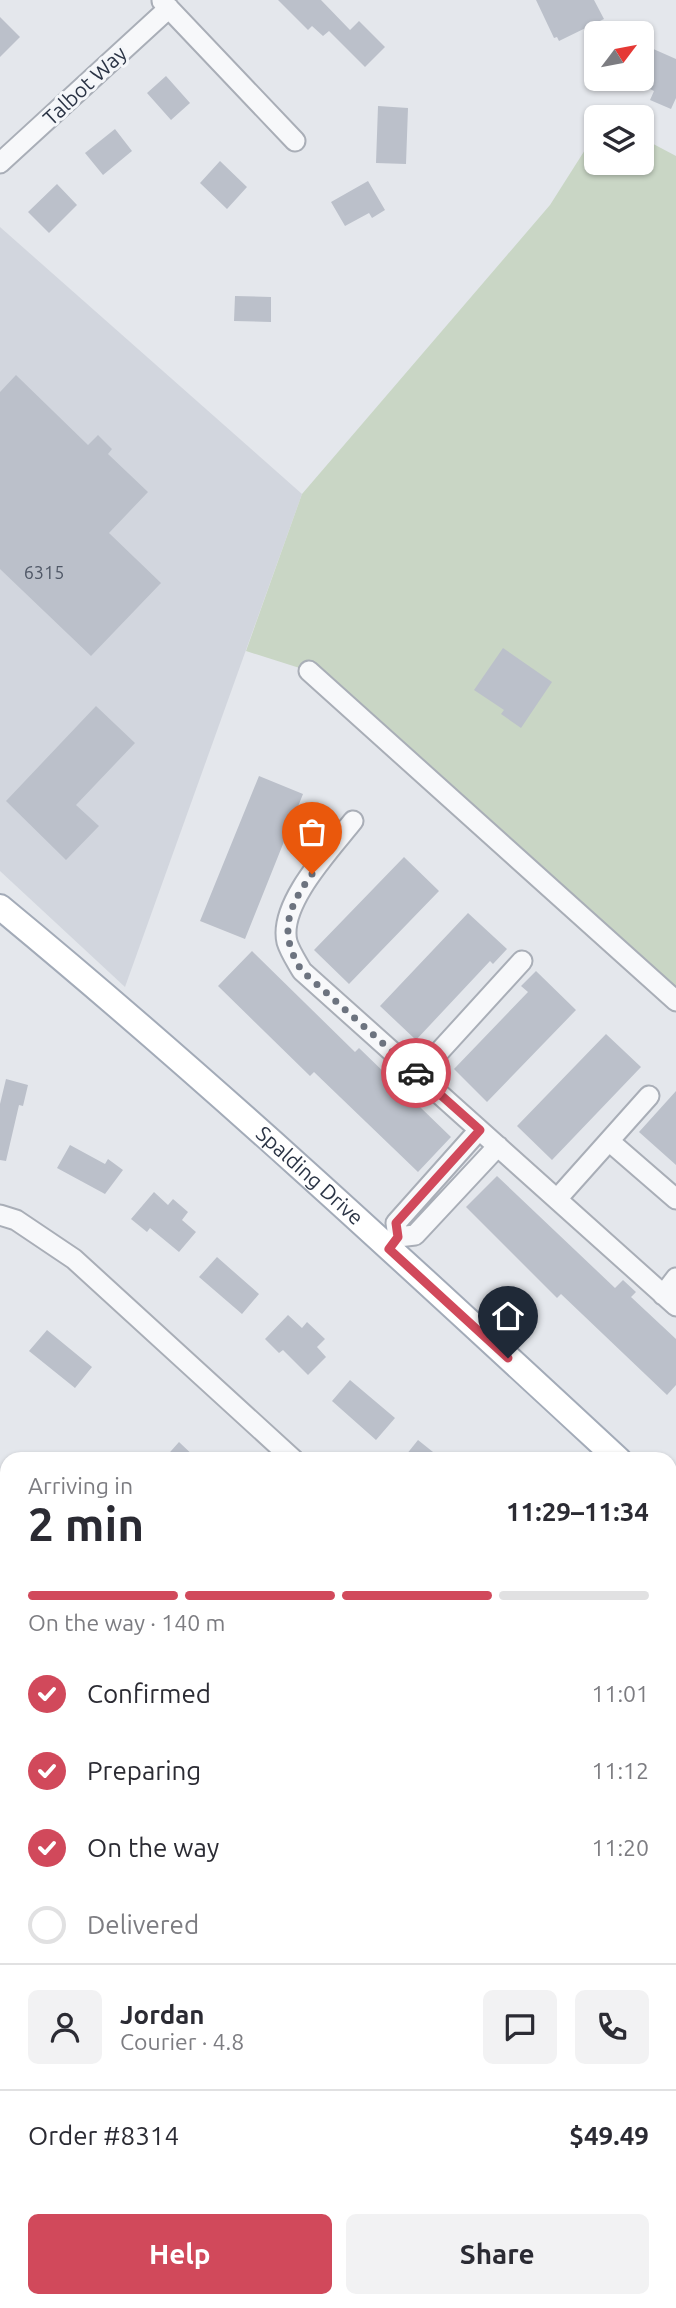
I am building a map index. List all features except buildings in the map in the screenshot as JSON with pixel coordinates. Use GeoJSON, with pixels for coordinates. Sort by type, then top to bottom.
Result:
{"type":"FeatureCollection","features":[{"type":"Feature","properties":{"kind":"main road","name":"Spalding Drive"},"geometry":{"type":"LineString","coordinates":[[0,893],[89,981]]}},
{"type":"Feature","properties":{"kind":"main road","name":"Spalding Drive"},"geometry":{"type":"LineString","coordinates":[[0,907],[394,1243],[611,1452]]}},
{"type":"Feature","properties":{"kind":"street"},"geometry":{"type":"LineString","coordinates":[[165,4],[295,141]]}},
{"type":"Feature","properties":{"kind":"street","name":"Talbot Way"},"geometry":{"type":"LineString","coordinates":[[0,163],[165,4]]}},
{"type":"Feature","properties":{"kind":"street"},"geometry":{"type":"LineString","coordinates":[[309,671],[676,1001]]}},
{"type":"Feature","properties":{"kind":"street"},"geometry":{"type":"LineString","coordinates":[[353,821],[299,892],[288,921],[287,940],[302,971],[670,1301],[676,1278]]}},
{"type":"Feature","properties":{"kind":"street"},"geometry":{"type":"LineString","coordinates":[[418,1075],[522,961]]}},
{"type":"Feature","properties":{"kind":"street"},"geometry":{"type":"LineString","coordinates":[[557,1199],[649,1096]]}},
{"type":"Feature","properties":{"kind":"street","name":"Spalding Drive"},"geometry":{"type":"LineString","coordinates":[[394,1243],[396,1223],[480,1130]]}},
{"type":"Feature","properties":{"kind":"street"},"geometry":{"type":"LineString","coordinates":[[609,1141],[676,1199]]}},
{"type":"Feature","properties":{"kind":"street"},"geometry":{"type":"LineString","coordinates":[[394,1243],[415,1235],[498,1146]]}},
{"type":"Feature","properties":{"kind":"street"},"geometry":{"type":"LineString","coordinates":[[0,1215],[16,1220],[74,1259],[285,1452]]}},
{"type":"Feature","properties":{"kind":"shaded area"},"geometry":{"type":"Polygon","coordinates":[[[0,227],[302,494],[125,987],[0,871],[0,227]]]}},
{"type":"Feature","properties":{"kind":"green space"},"geometry":{"type":"Polygon","coordinates":[[[654,144],[676,156],[676,1001],[309,671],[246,651],[302,494],[550,205],[584,151],[584,175],[654,175],[654,144]]]}},
{"type":"Feature","properties":{"kind":"way so far"},"geometry":{"type":"LineString","coordinates":[[312,874],[299,892],[288,921],[287,940],[296,961],[302,971],[416,1073]]}},
{"type":"Feature","properties":{"kind":"route"},"geometry":{"type":"LineString","coordinates":[[416,1073],[480,1130],[396,1223],[398,1237],[389,1249],[508,1358]]}}]}
